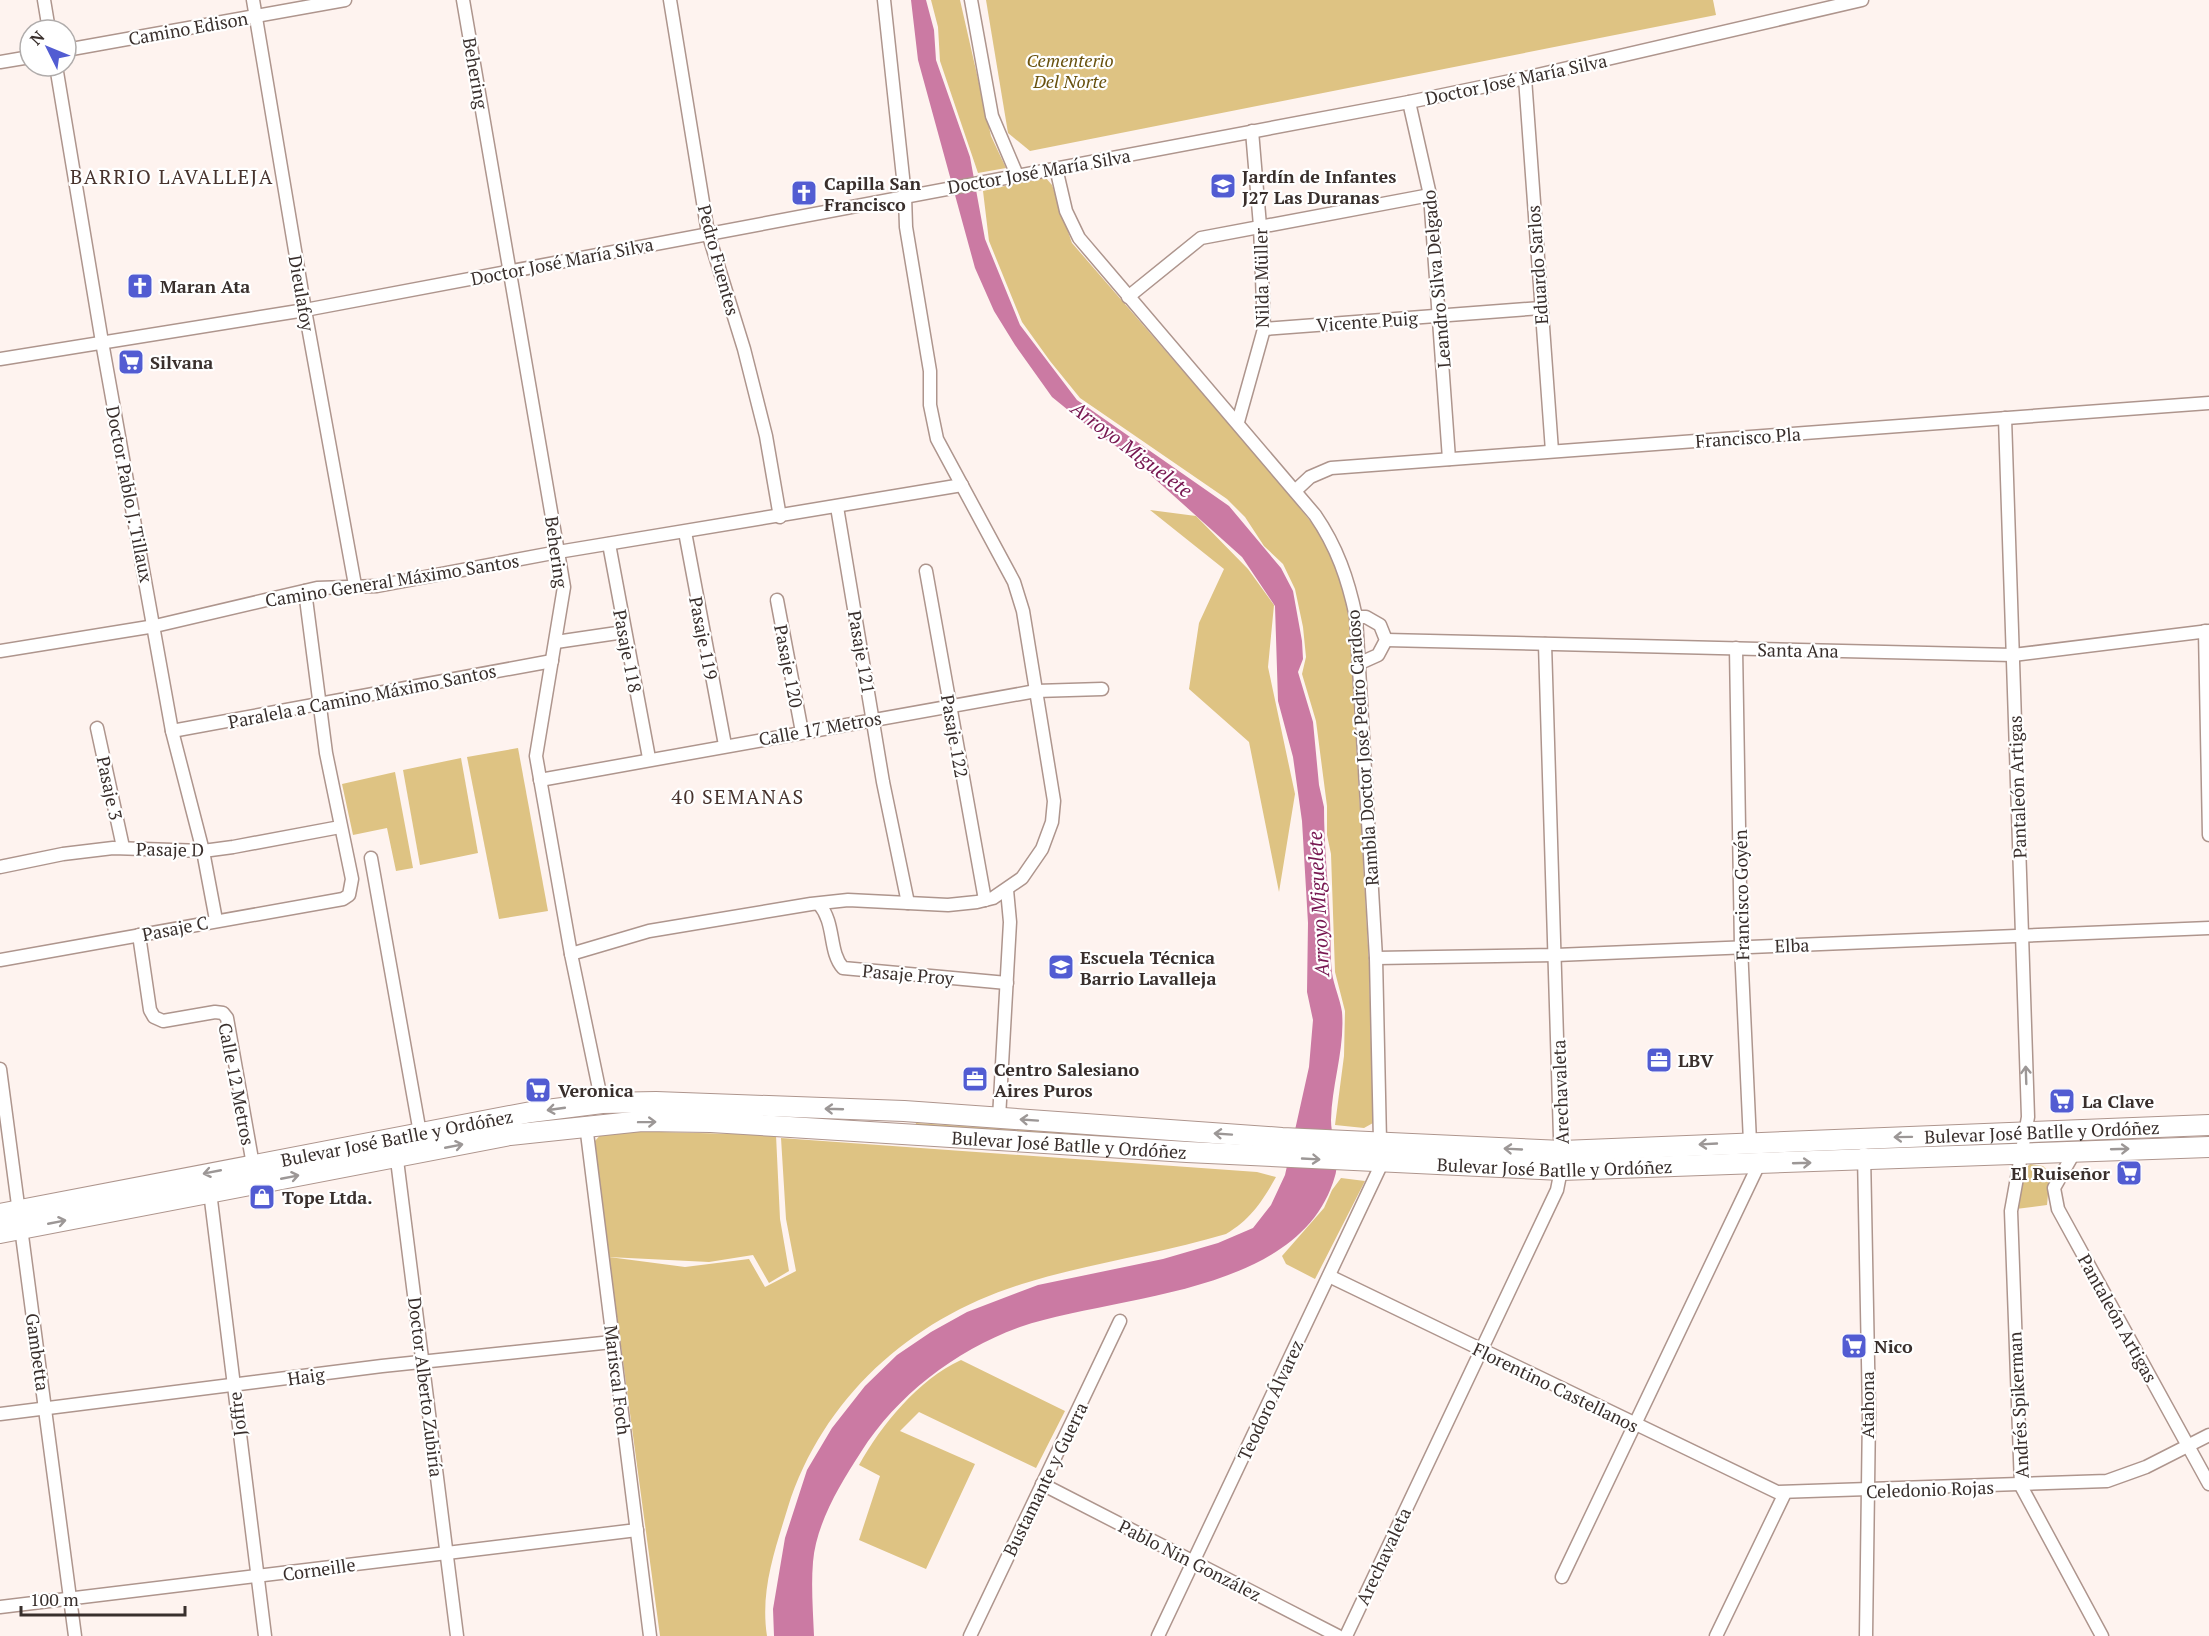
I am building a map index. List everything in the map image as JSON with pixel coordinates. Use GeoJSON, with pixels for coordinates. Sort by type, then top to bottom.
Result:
{"type":"FeatureCollection","features":[{"type":"Feature","properties":{"kind":"main road","name":"Bulevar José Batlle y Ordóñez"},"geometry":{"type":"LineString","coordinates":[[14,1218],[210,1192],[395,1148],[420,1133],[531,1112],[602,1103],[656,1102],[904,1111],[999,1118],[1280,1148],[1345,1161],[1382,1163],[1562,1161],[1759,1164],[2020,1156],[2075,1151],[2209,1147]]}},
{"type":"Feature","properties":{"kind":"main road","name":"Bulevar José Batlle y Ordóñez"},"geometry":{"type":"LineString","coordinates":[[0,1233],[14,1218],[253,1165],[586,1125],[642,1121],[711,1122],[902,1134],[1280,1148],[1347,1140],[1380,1141],[1562,1161],[1750,1142],[2209,1125]]}},
{"type":"Feature","properties":{"kind":"street"},"geometry":{"type":"LineString","coordinates":[[44,0],[47,18]]}},
{"type":"Feature","properties":{"kind":"street","name":"Dieulafoy"},"geometry":{"type":"LineString","coordinates":[[253,0],[305,310],[355,585]]}},
{"type":"Feature","properties":{"kind":"street","name":"Camino Edison"},"geometry":{"type":"LineString","coordinates":[[78,48],[345,0]]}},
{"type":"Feature","properties":{"kind":"street","name":"Behering"},"geometry":{"type":"LineString","coordinates":[[463,0],[564,588],[536,756],[571,954],[602,1103]]}},
{"type":"Feature","properties":{"kind":"street","name":"Pedro Fuentes"},"geometry":{"type":"LineString","coordinates":[[669,0],[708,233],[744,349],[763,425],[780,517]]}},
{"type":"Feature","properties":{"kind":"street"},"geometry":{"type":"LineString","coordinates":[[571,954],[649,931],[841,901],[948,905],[985,900],[1007,890],[1022,878],[1042,849],[1052,822],[1054,801],[1023,611],[1014,582],[937,439],[930,405],[930,371],[906,227],[905,196],[884,0]]}},
{"type":"Feature","properties":{"kind":"street"},"geometry":{"type":"LineString","coordinates":[[971,0],[992,116],[1017,175]]}},
{"type":"Feature","properties":{"kind":"street","name":"Doctor José María Silva"},"geometry":{"type":"LineString","coordinates":[[0,358],[305,310],[1409,102],[1524,78],[1862,0]]}},
{"type":"Feature","properties":{"kind":"street"},"geometry":{"type":"LineString","coordinates":[[0,62],[18,59]]}},
{"type":"Feature","properties":{"kind":"street","name":"Doctor Pablo J. Tillaux"},"geometry":{"type":"LineString","coordinates":[[58,78],[102,342],[155,626],[172,731],[203,851],[216,920]]}},
{"type":"Feature","properties":{"kind":"street","name":"Eduardo Sarlos"},"geometry":{"type":"LineString","coordinates":[[1524,78],[1552,451]]}},
{"type":"Feature","properties":{"kind":"street","name":"Leandro Silva Delgado"},"geometry":{"type":"LineString","coordinates":[[1409,102],[1430,195],[1449,459]]}},
{"type":"Feature","properties":{"kind":"street","name":"Nilda Müller"},"geometry":{"type":"LineString","coordinates":[[1238,422],[1264,329],[1260,226],[1252,131]]}},
{"type":"Feature","properties":{"kind":"street","name":"Rambla Doctor José Pedro Cardoso"},"geometry":{"type":"LineString","coordinates":[[1056,168],[1071,225],[1128,297],[1238,422],[1315,515],[1336,551],[1351,590],[1356,617],[1376,958],[1380,1141]]}},
{"type":"Feature","properties":{"kind":"street"},"geometry":{"type":"LineString","coordinates":[[1128,297],[1201,238],[1430,195]]}},
{"type":"Feature","properties":{"kind":"street","name":"Vicente Puig"},"geometry":{"type":"LineString","coordinates":[[1264,329],[1541,308]]}},
{"type":"Feature","properties":{"kind":"street","name":"Francisco Pla"},"geometry":{"type":"LineString","coordinates":[[1295,490],[1310,477],[1331,468],[2209,403]]}},
{"type":"Feature","properties":{"kind":"street","name":"Pantaleón Artigas"},"geometry":{"type":"LineString","coordinates":[[2005,418],[2028,1117],[2020,1156]]}},
{"type":"Feature","properties":{"kind":"street","name":"Camino General Máximo Santos"},"geometry":{"type":"LineString","coordinates":[[0,651],[155,626],[305,591],[355,585],[377,586],[558,552],[962,485]]}},
{"type":"Feature","properties":{"kind":"street","name":"Pasaje 121"},"geometry":{"type":"LineString","coordinates":[[837,507],[883,783],[908,903]]}},
{"type":"Feature","properties":{"kind":"street","name":"Pasaje 119"},"geometry":{"type":"LineString","coordinates":[[685,532],[725,745]]}},
{"type":"Feature","properties":{"kind":"street","name":"Pasaje 118"},"geometry":{"type":"LineString","coordinates":[[609,544],[649,758]]}},
{"type":"Feature","properties":{"kind":"street","name":"Pasaje 122"},"geometry":{"type":"LineString","coordinates":[[926,571],[985,900]]}},
{"type":"Feature","properties":{"kind":"street"},"geometry":{"type":"LineString","coordinates":[[305,591],[319,703],[340,827]]}},
{"type":"Feature","properties":{"kind":"street","name":"Pasaje 120"},"geometry":{"type":"LineString","coordinates":[[777,600],[801,732]]}},
{"type":"Feature","properties":{"kind":"street"},"geometry":{"type":"LineString","coordinates":[[1356,617],[1366,617],[1380,625],[1386,640],[1378,655],[1358,664]]}},
{"type":"Feature","properties":{"kind":"street"},"geometry":{"type":"LineString","coordinates":[[2207,631],[2209,835]]}},
{"type":"Feature","properties":{"kind":"street","name":"Santa Ana"},"geometry":{"type":"LineString","coordinates":[[1386,640],[2013,655],[2207,631]]}},
{"type":"Feature","properties":{"kind":"street"},"geometry":{"type":"LineString","coordinates":[[556,642],[624,632]]}},
{"type":"Feature","properties":{"kind":"street","name":"Arechavaleta"},"geometry":{"type":"LineString","coordinates":[[1346,1636],[1557,1190],[1562,1161],[1545,644]]}},
{"type":"Feature","properties":{"kind":"street","name":"Francisco Goyén"},"geometry":{"type":"LineString","coordinates":[[1736,648],[1741,947],[1750,1142]]}},
{"type":"Feature","properties":{"kind":"street","name":"Paralela a Camino Máximo Santos"},"geometry":{"type":"LineString","coordinates":[[172,731],[552,661]]}},
{"type":"Feature","properties":{"kind":"street","name":"Calle 17 Metros"},"geometry":{"type":"LineString","coordinates":[[540,780],[649,758],[1036,691],[1101,689]]}},
{"type":"Feature","properties":{"kind":"street","name":"Pasaje 3"},"geometry":{"type":"LineString","coordinates":[[97,728],[123,847]]}},
{"type":"Feature","properties":{"kind":"street","name":"Pasaje D"},"geometry":{"type":"LineString","coordinates":[[0,867],[63,854],[123,847],[203,851],[340,827]]}},
{"type":"Feature","properties":{"kind":"street","name":"Pasaje C"},"geometry":{"type":"LineString","coordinates":[[0,960],[343,899],[349,895],[352,879],[340,827]]}},
{"type":"Feature","properties":{"kind":"street"},"geometry":{"type":"LineString","coordinates":[[371,858],[420,1133]]}},
{"type":"Feature","properties":{"kind":"street"},"geometry":{"type":"LineString","coordinates":[[999,1118],[1010,922],[1007,890]]}},
{"type":"Feature","properties":{"kind":"street"},"geometry":{"type":"LineString","coordinates":[[831,923],[832,914],[841,901]]}},
{"type":"Feature","properties":{"kind":"street","name":"Pasaje Proy"},"geometry":{"type":"LineString","coordinates":[[819,904],[831,923],[836,956],[843,968],[1007,983]]}},
{"type":"Feature","properties":{"kind":"street","name":"Elba"},"geometry":{"type":"LineString","coordinates":[[1376,958],[1556,955],[2209,928]]}},
{"type":"Feature","properties":{"kind":"street","name":"Calle 12 Metros"},"geometry":{"type":"LineString","coordinates":[[139,934],[150,1010],[154,1017],[163,1021],[215,1012],[223,1013],[227,1018],[253,1165]]}},
{"type":"Feature","properties":{"kind":"street","name":"Gambetta"},"geometry":{"type":"LineString","coordinates":[[0,1069],[14,1218],[46,1409],[75,1636]]}},
{"type":"Feature","properties":{"kind":"street"},"geometry":{"type":"LineString","coordinates":[[902,1134],[904,1111]]}},
{"type":"Feature","properties":{"kind":"street","name":"Mariscal Foch"},"geometry":{"type":"LineString","coordinates":[[586,1125],[603,1245],[612,1342],[650,1636]]}},
{"type":"Feature","properties":{"kind":"street","name":"Atahona"},"geometry":{"type":"LineString","coordinates":[[1863,1138],[1869,1413],[1866,1491],[1866,1636]]}},
{"type":"Feature","properties":{"kind":"street","name":"Doctor Alberto Zubiría"},"geometry":{"type":"LineString","coordinates":[[395,1148],[457,1636]]}},
{"type":"Feature","properties":{"kind":"street","name":"Pantaleón Artigas"},"geometry":{"type":"LineString","coordinates":[[2075,1151],[2056,1181],[2055,1201],[2209,1484]]}},
{"type":"Feature","properties":{"kind":"street","name":"Andrés Spikerman"},"geometry":{"type":"LineString","coordinates":[[2020,1156],[2012,1202],[2011,1226],[2021,1486],[2102,1636]]}},
{"type":"Feature","properties":{"kind":"street","name":"Teodoro Álvarez"},"geometry":{"type":"LineString","coordinates":[[1158,1636],[1382,1163]]}},
{"type":"Feature","properties":{"kind":"street"},"geometry":{"type":"LineString","coordinates":[[1562,1577],[1759,1164]]}},
{"type":"Feature","properties":{"kind":"street","name":"Joffre"},"geometry":{"type":"LineString","coordinates":[[210,1192],[265,1636]]}},
{"type":"Feature","properties":{"kind":"street","name":"Florentino Castellanos"},"geometry":{"type":"LineString","coordinates":[[1329,1276],[1634,1425],[1777,1492],[1785,1493]]}},
{"type":"Feature","properties":{"kind":"street","name":"Bustamante y Guerra"},"geometry":{"type":"LineString","coordinates":[[970,1636],[1120,1321]]}},
{"type":"Feature","properties":{"kind":"street","name":"Haig"},"geometry":{"type":"LineString","coordinates":[[0,1414],[423,1362],[612,1342]]}},
{"type":"Feature","properties":{"kind":"street","name":"Celedonio Rojas"},"geometry":{"type":"LineString","coordinates":[[1785,1493],[2107,1481],[2209,1435]]}},
{"type":"Feature","properties":{"kind":"street","name":"Pablo Nin González"},"geometry":{"type":"LineString","coordinates":[[1042,1484],[1338,1636]]}},
{"type":"Feature","properties":{"kind":"street"},"geometry":{"type":"LineString","coordinates":[[1716,1636],[1785,1493]]}},
{"type":"Feature","properties":{"kind":"street","name":"Corneille"},"geometry":{"type":"LineString","coordinates":[[0,1607],[200,1581],[256,1577],[637,1530]]}},
{"type":"Feature","properties":{"kind":"green space"},"geometry":{"type":"Polygon","coordinates":[[[931,0],[960,0],[991,136],[1006,168],[978,173],[940,61],[938,27],[931,0]]]}},
{"type":"Feature","properties":{"kind":"green space","name":"Cementerio Del Norte"},"geometry":{"type":"Polygon","coordinates":[[[986,0],[1713,0],[1716,15],[1030,151],[1008,133],[986,0]]]}},
{"type":"Feature","properties":{"kind":"green space"},"geometry":{"type":"Polygon","coordinates":[[[1045,177],[1052,185],[1072,243],[1268,469],[1320,533],[1329,548],[1343,590],[1349,619],[1369,963],[1373,1123],[1364,1128],[1335,1125],[1344,1056],[1345,1011],[1335,972],[1327,806],[1316,721],[1302,674],[1306,657],[1303,627],[1295,589],[1283,564],[1264,546],[1245,517],[1227,499],[1080,398],[1022,322],[989,241],[983,191],[1045,177]]]}},
{"type":"Feature","properties":{"kind":"green space"},"geometry":{"type":"Polygon","coordinates":[[[1150,510],[1196,516],[1248,569],[1274,605],[1268,667],[1295,794],[1279,892],[1249,742],[1189,689],[1199,623],[1224,569],[1150,510]]]}},
{"type":"Feature","properties":{"kind":"green space"},"geometry":{"type":"Polygon","coordinates":[[[518,748],[548,911],[499,919],[467,757],[518,748]]]}},
{"type":"Feature","properties":{"kind":"green space"},"geometry":{"type":"Polygon","coordinates":[[[461,758],[478,853],[420,865],[403,770],[461,758]]]}},
{"type":"Feature","properties":{"kind":"green space"},"geometry":{"type":"Polygon","coordinates":[[[395,772],[413,868],[396,871],[387,828],[353,835],[342,784],[395,772]]]}},
{"type":"Feature","properties":{"kind":"green space"},"geometry":{"type":"Polygon","coordinates":[[[916,1123],[1283,1146],[1283,1150],[915,1126],[916,1123]]]}},
{"type":"Feature","properties":{"kind":"green space"},"geometry":{"type":"Polygon","coordinates":[[[624,1131],[776,1135],[780,1219],[789,1271],[769,1283],[753,1255],[709,1262],[608,1257],[595,1141],[602,1133],[624,1131]]]}},
{"type":"Feature","properties":{"kind":"green space"},"geometry":{"type":"Polygon","coordinates":[[[781,1138],[1257,1172],[1276,1177],[1255,1209],[1226,1234],[1022,1284],[982,1299],[944,1318],[909,1340],[877,1367],[848,1397],[824,1431],[804,1467],[788,1507],[770,1570],[765,1619],[767,1636],[660,1636],[609,1257],[685,1267],[749,1259],[765,1287],[796,1271],[786,1219],[781,1138]]]}},
{"type":"Feature","properties":{"kind":"green space"},"geometry":{"type":"Polygon","coordinates":[[[2030,1164],[2043,1166],[2050,1173],[2047,1205],[2016,1209],[2023,1171],[2030,1164]]]}},
{"type":"Feature","properties":{"kind":"green space"},"geometry":{"type":"Polygon","coordinates":[[[1341,1178],[1365,1181],[1315,1279],[1286,1264],[1282,1256],[1324,1208],[1332,1190],[1341,1178]]]}},
{"type":"Feature","properties":{"kind":"green space"},"geometry":{"type":"Polygon","coordinates":[[[961,1360],[1065,1411],[1036,1468],[919,1412],[900,1431],[975,1464],[926,1569],[859,1540],[880,1476],[859,1465],[879,1434],[902,1405],[930,1379],[961,1360]]]}},
{"type":"Feature","properties":{"kind":"water","name":"Arroyo Miguelete"},"geometry":{"type":"Polygon","coordinates":[[[911,0],[926,0],[934,30],[936,60],[970,157],[985,239],[1020,325],[1077,400],[1229,506],[1281,568],[1293,591],[1302,641],[1303,659],[1298,672],[1313,722],[1319,785],[1324,807],[1331,967],[1342,1012],[1342,1039],[1331,1120],[1336,1170],[1316,1216],[1285,1246],[1246,1268],[1201,1284],[1020,1327],[973,1348],[910,1393],[876,1431],[853,1464],[824,1519],[813,1562],[814,1636],[774,1636],[773,1609],[785,1538],[807,1470],[832,1428],[865,1386],[897,1355],[931,1332],[967,1312],[1038,1285],[1163,1259],[1218,1243],[1253,1228],[1271,1205],[1285,1175],[1309,1067],[1313,1020],[1307,992],[1308,923],[1302,821],[1293,757],[1278,701],[1275,606],[1242,557],[1125,452],[1100,436],[1052,397],[994,311],[975,268],[918,60],[911,0]]]}},
{"type":"Feature","properties":{"kind":"place","name":"Jardín de Infantes J27 Las Duranas"},"geometry":{"type":"Point","coordinates":[1223,186]}},
{"type":"Feature","properties":{"kind":"place","name":"Capilla San Francisco"},"geometry":{"type":"Point","coordinates":[804,193]}},
{"type":"Feature","properties":{"kind":"place","name":"Maran Ata"},"geometry":{"type":"Point","coordinates":[140,286]}},
{"type":"Feature","properties":{"kind":"place","name":"Silvana"},"geometry":{"type":"Point","coordinates":[131,362]}},
{"type":"Feature","properties":{"kind":"place","name":"Escuela Técnica Barrio Lavalleja"},"geometry":{"type":"Point","coordinates":[1061,967]}},
{"type":"Feature","properties":{"kind":"place","name":"LBV"},"geometry":{"type":"Point","coordinates":[1659,1060]}},
{"type":"Feature","properties":{"kind":"place","name":"Centro Salesiano Aires Puros"},"geometry":{"type":"Point","coordinates":[975,1079]}},
{"type":"Feature","properties":{"kind":"place","name":"Veronica"},"geometry":{"type":"Point","coordinates":[538,1090]}},
{"type":"Feature","properties":{"kind":"place","name":"La Clave"},"geometry":{"type":"Point","coordinates":[2062,1101]}},
{"type":"Feature","properties":{"kind":"place","name":"El Ruiseñor"},"geometry":{"type":"Point","coordinates":[2129,1173]}},
{"type":"Feature","properties":{"kind":"place","name":"Tope Ltda."},"geometry":{"type":"Point","coordinates":[262,1197]}},
{"type":"Feature","properties":{"kind":"place","name":"Nico"},"geometry":{"type":"Point","coordinates":[1854,1346]}},
{"type":"Feature","properties":{"kind":"district","name":"BARRIO LAVALLEJA"},"geometry":{"type":"Point","coordinates":[172,176]}},
{"type":"Feature","properties":{"kind":"district","name":"40 SEMANAS"},"geometry":{"type":"Point","coordinates":[738,796]}}]}
